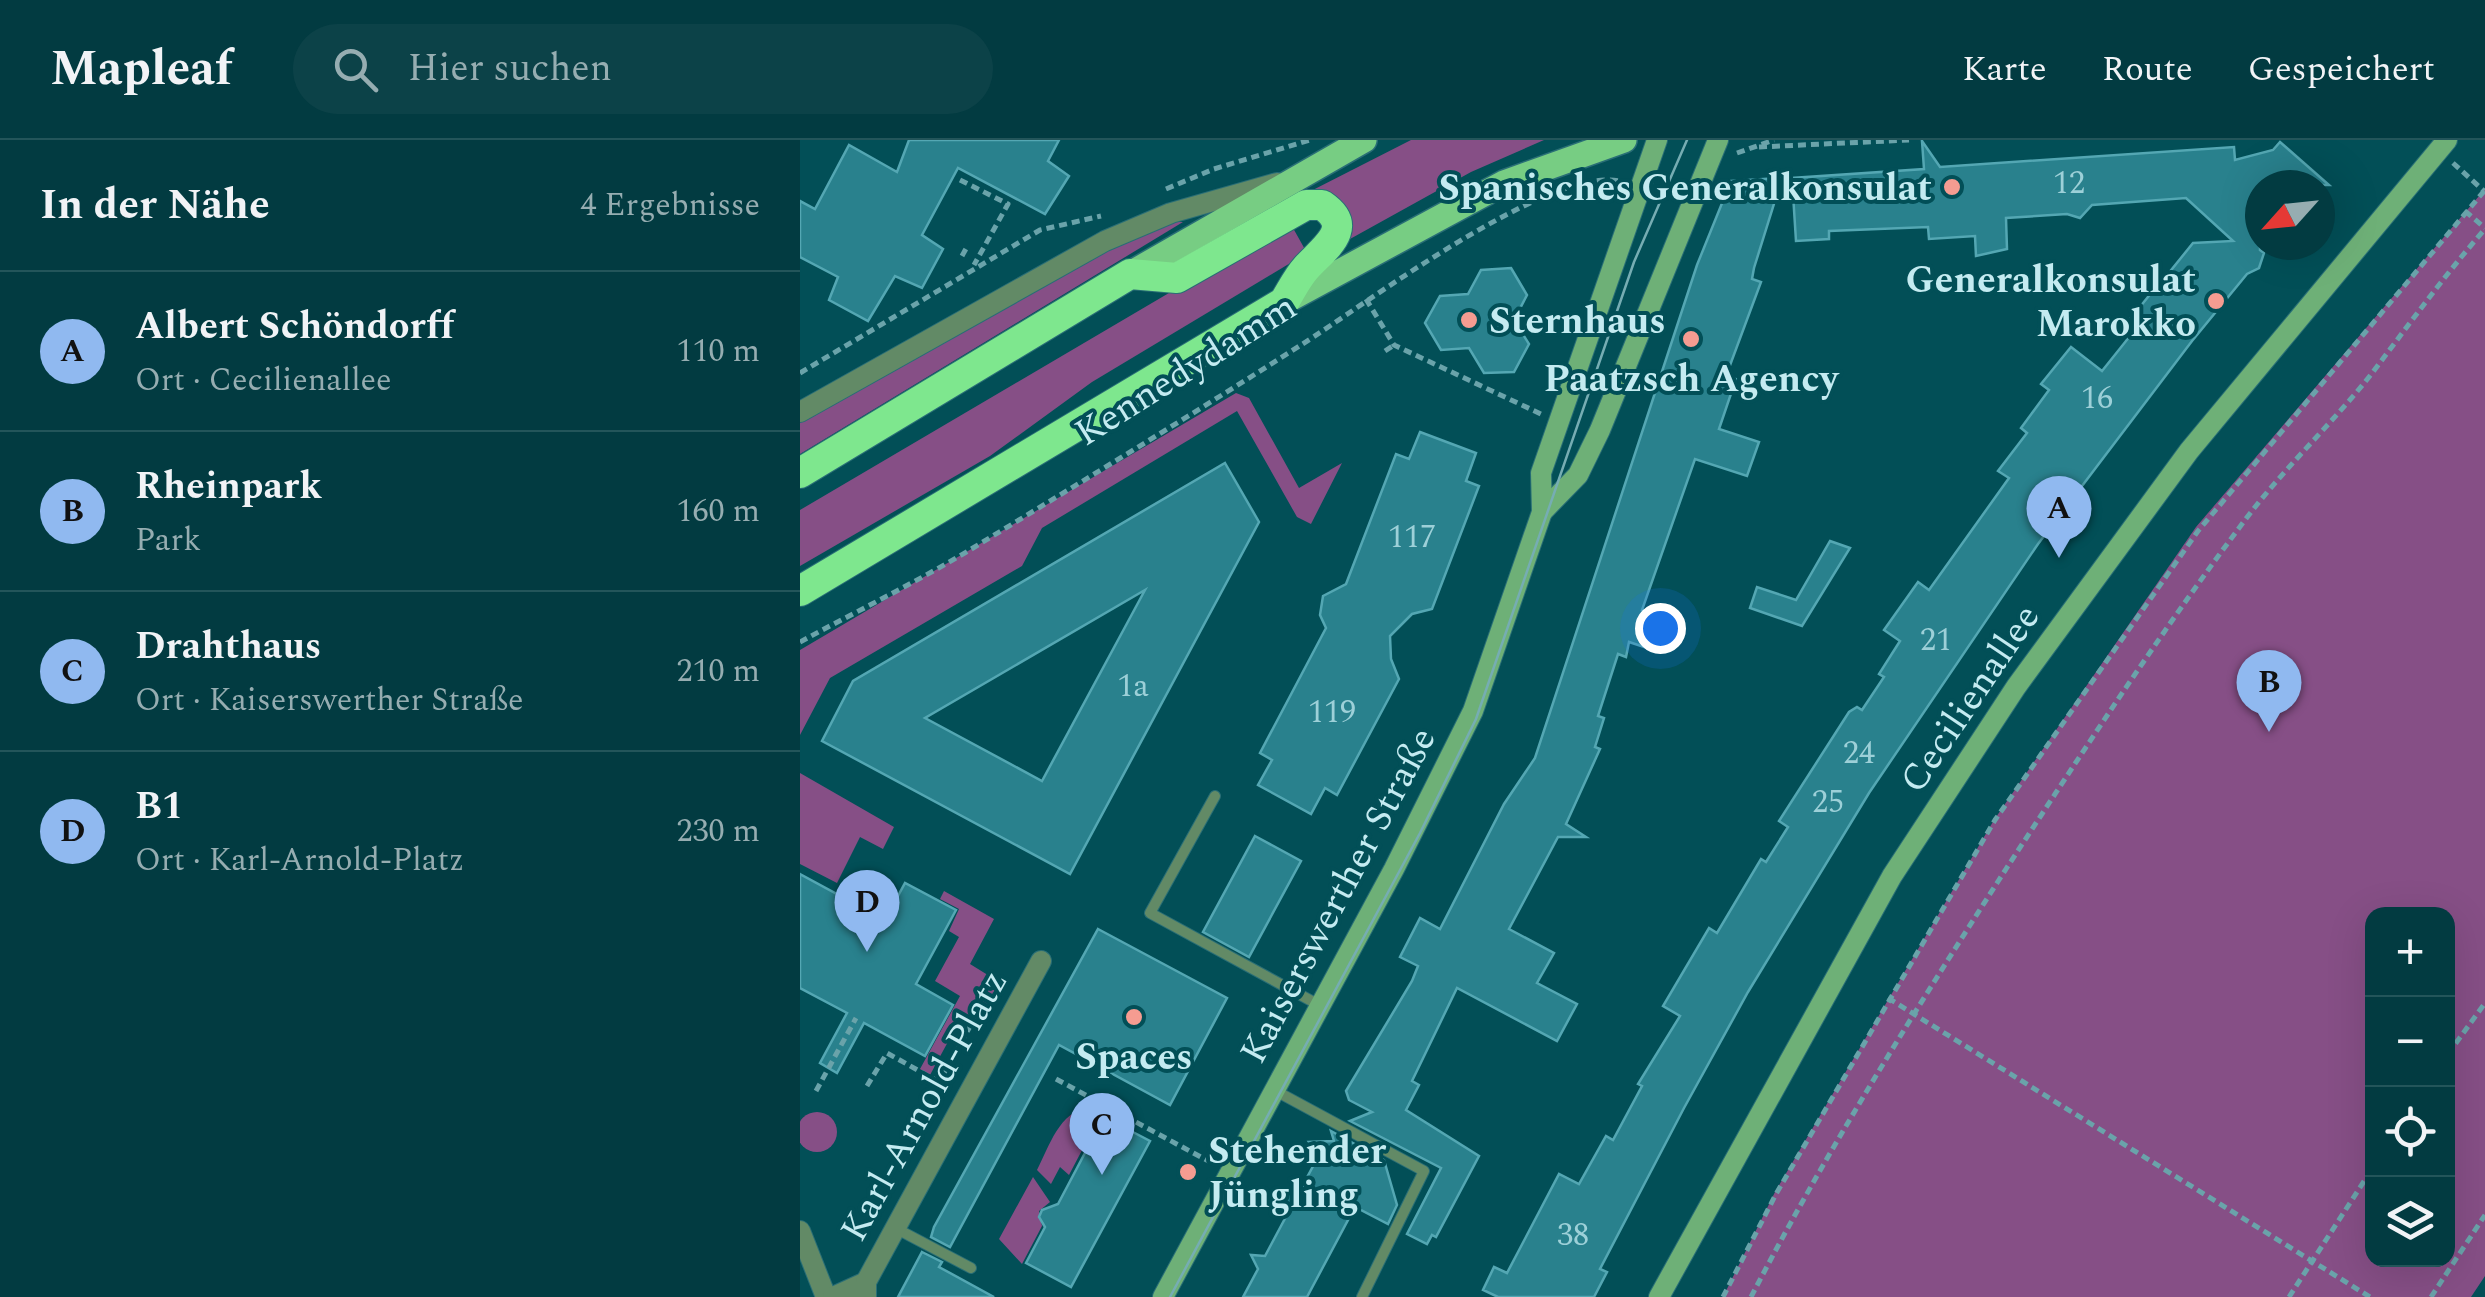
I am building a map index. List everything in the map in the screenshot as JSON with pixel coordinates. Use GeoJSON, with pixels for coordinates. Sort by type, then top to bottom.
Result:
{"type":"FeatureCollection","features":[{"type":"Feature","properties":{"kind":"highway"},"geometry":{"type":"LineString","coordinates":[[800,473],[1130,274],[1176,278],[1299,208],[1322,205],[1335,217],[1336,235],[1304,270],[1284,302]]}},
{"type":"Feature","properties":{"kind":"highway","name":"Kennedydamm"},"geometry":{"type":"LineString","coordinates":[[800,591],[1284,302]]}},
{"type":"Feature","properties":{"kind":"main road"},"geometry":{"type":"LineString","coordinates":[[1130,274],[1364,140]]}},
{"type":"Feature","properties":{"kind":"main road","name":"Kennedydamm"},"geometry":{"type":"LineString","coordinates":[[1284,302],[1504,183],[1624,140]]}},
{"type":"Feature","properties":{"kind":"street","name":"Kaiserswerther Straße"},"geometry":{"type":"LineString","coordinates":[[1163,1297],[1473,711],[1542,512],[1541,474],[1656,140]]}},
{"type":"Feature","properties":{"kind":"street","name":"Kaiserswerther Straße"},"geometry":{"type":"LineString","coordinates":[[1542,512],[1578,475],[1600,430],[1718,140]]}},
{"type":"Feature","properties":{"kind":"street","name":"Cecilienallee"},"geometry":{"type":"LineString","coordinates":[[1659,1297],[1892,876],[2016,687],[2189,451],[2442,142]]}},
{"type":"Feature","properties":{"kind":"street"},"geometry":{"type":"LineString","coordinates":[[800,412],[1115,236],[1218,198],[1293,179]]}},
{"type":"Feature","properties":{"kind":"street","name":"Karl-Arnold-Platz"},"geometry":{"type":"LineString","coordinates":[[829,1297],[866,1290],[1040,962]]}},
{"type":"Feature","properties":{"kind":"street"},"geometry":{"type":"LineString","coordinates":[[800,1231],[829,1297]]}},
{"type":"Feature","properties":{"kind":"lane"},"geometry":{"type":"LineString","coordinates":[[1215,796],[1150,913],[1320,1006]]}},
{"type":"Feature","properties":{"kind":"lane"},"geometry":{"type":"LineString","coordinates":[[1274,1090],[1424,1170],[1362,1297]]}},
{"type":"Feature","properties":{"kind":"lane"},"geometry":{"type":"LineString","coordinates":[[898,1229],[971,1268]]}},
{"type":"Feature","properties":{"kind":"path"},"geometry":{"type":"LineString","coordinates":[[1153,196],[1183,180],[1310,140]]}},
{"type":"Feature","properties":{"kind":"path"},"geometry":{"type":"LineString","coordinates":[[1757,143],[1774,140]]}},
{"type":"Feature","properties":{"kind":"path"},"geometry":{"type":"LineString","coordinates":[[1757,143],[1909,140]]}},
{"type":"Feature","properties":{"kind":"path"},"geometry":{"type":"LineString","coordinates":[[1723,1297],[1776,1194],[1995,820],[2198,531],[2485,190],[2458,167]]}},
{"type":"Feature","properties":{"kind":"path","name":"Kennedydamm"},"geometry":{"type":"LineString","coordinates":[[800,642],[968,550],[1305,342],[1396,276],[1536,203],[1603,178],[1617,180],[1618,170]]}},
{"type":"Feature","properties":{"kind":"path"},"geometry":{"type":"LineString","coordinates":[[960,180],[1008,204],[974,265]]}},
{"type":"Feature","properties":{"kind":"path"},"geometry":{"type":"LineString","coordinates":[[1751,1297],[1783,1230],[1812,1190],[1913,1012],[2130,677],[2246,518],[2372,372],[2418,306],[2485,229],[2465,211]]}},
{"type":"Feature","properties":{"kind":"path"},"geometry":{"type":"LineString","coordinates":[[800,373],[1040,230],[1110,215]]}},
{"type":"Feature","properties":{"kind":"path"},"geometry":{"type":"LineString","coordinates":[[962,256],[968,245]]}},
{"type":"Feature","properties":{"kind":"path"},"geometry":{"type":"LineString","coordinates":[[1366,299],[1394,346],[1538,410],[1556,430]]}},
{"type":"Feature","properties":{"kind":"path"},"geometry":{"type":"LineString","coordinates":[[1385,351],[1394,346]]}},
{"type":"Feature","properties":{"kind":"path"},"geometry":{"type":"LineString","coordinates":[[1888,998],[2370,1297]]}},
{"type":"Feature","properties":{"kind":"path"},"geometry":{"type":"LineString","coordinates":[[2455,1044],[2485,1002]]}},
{"type":"Feature","properties":{"kind":"path"},"geometry":{"type":"LineString","coordinates":[[816,1090],[856,1018]]}},
{"type":"Feature","properties":{"kind":"path"},"geometry":{"type":"LineString","coordinates":[[867,1086],[886,1053],[939,1082],[973,1021]]}},
{"type":"Feature","properties":{"kind":"path"},"geometry":{"type":"LineString","coordinates":[[1056,1079],[1230,1172]]}},
{"type":"Feature","properties":{"kind":"path"},"geometry":{"type":"LineString","coordinates":[[2289,1297],[2367,1177]]}},
{"type":"Feature","properties":{"kind":"path"},"geometry":{"type":"LineString","coordinates":[[2431,1297],[2485,1215]]}},
{"type":"Feature","properties":{"kind":"shaded area"},"geometry":{"type":"Polygon","coordinates":[[[1411,140],[1544,140],[1471,172],[1341,244],[1305,194],[1411,140]]]}},
{"type":"Feature","properties":{"kind":"shaded area"},"geometry":{"type":"Polygon","coordinates":[[[2485,189],[2485,1276],[2471,1297],[1723,1297],[1775,1192],[1994,820],[2196,527],[2485,189]]]}},
{"type":"Feature","properties":{"kind":"shaded area"},"geometry":{"type":"Polygon","coordinates":[[[1165,222],[1183,222],[800,454],[800,418],[1036,282],[1165,222]]]}},
{"type":"Feature","properties":{"kind":"shaded area"},"geometry":{"type":"Polygon","coordinates":[[[1293,228],[1307,253],[1092,382],[990,456],[800,566],[800,510],[1276,230],[1293,228]]]}},
{"type":"Feature","properties":{"kind":"shaded area"},"geometry":{"type":"Polygon","coordinates":[[[1236,393],[1249,398],[1299,488],[1342,463],[1311,524],[1297,517],[1237,411],[1042,528],[1022,566],[830,678],[800,735],[800,650],[1236,393]]]}},
{"type":"Feature","properties":{"kind":"shaded area"},"geometry":{"type":"Polygon","coordinates":[[[800,773],[894,827],[883,849],[860,837],[837,883],[800,864],[800,773]]]}},
{"type":"Feature","properties":{"kind":"shaded area"},"geometry":{"type":"Polygon","coordinates":[[[944,891],[994,919],[970,964],[1004,985],[983,1024],[963,1014],[930,1075],[920,1069],[960,996],[935,981],[959,937],[949,931],[959,909],[940,899],[944,891]]]}},
{"type":"Feature","properties":{"kind":"shaded area"},"geometry":{"type":"Polygon","coordinates":[[[1089,1107],[1101,1114],[1069,1175],[1060,1167],[1051,1184],[1037,1170],[1051,1140],[1070,1115],[1089,1107]]]}},
{"type":"Feature","properties":{"kind":"shaded area"},"geometry":{"type":"Polygon","coordinates":[[[817,1112],[831,1118],[837,1132],[831,1146],[817,1152],[803,1146],[797,1132],[803,1118],[817,1112]]]}},
{"type":"Feature","properties":{"kind":"shaded area"},"geometry":{"type":"Polygon","coordinates":[[[1033,1177],[1050,1202],[1039,1211],[1042,1226],[1022,1264],[999,1239],[1033,1177]]]}},
{"type":"Feature","properties":{"kind":"building"},"geometry":{"type":"Polygon","coordinates":[[[909,140],[1059,140],[1048,161],[1069,176],[1045,214],[958,168],[922,235],[943,249],[922,288],[895,276],[868,321],[829,300],[838,277],[800,257],[800,201],[815,209],[849,145],[897,172],[909,140]]]}},
{"type":"Feature","properties":{"kind":"building"},"geometry":{"type":"Polygon","coordinates":[[[1922,141],[1940,167],[2234,147],[2235,160],[2273,150],[2280,142],[2312,170],[2245,170],[2245,260],[2262,260],[2259,268],[2247,274],[2192,341],[2038,544],[1869,793],[1748,992],[1684,1108],[1600,1269],[1607,1272],[1594,1297],[1498,1297],[1483,1290],[1494,1267],[1507,1273],[1559,1174],[1579,1184],[1606,1136],[1613,1140],[1642,1086],[1638,1084],[1680,1016],[1663,1006],[1709,928],[1717,933],[1761,859],[1766,862],[1788,827],[1779,821],[1849,712],[1857,707],[1862,710],[1884,677],[1879,674],[1900,641],[1884,630],[1918,582],[1929,590],[2009,478],[1998,471],[2027,433],[2021,428],[2049,390],[2041,384],[2071,347],[2102,371],[2134,331],[2131,318],[2156,287],[2168,287],[2168,274],[2193,243],[2233,241],[2186,198],[2092,205],[2080,218],[2067,214],[2006,218],[2007,249],[1976,256],[1975,236],[1929,239],[1928,227],[1829,231],[1829,239],[1796,241],[1792,178],[1924,169],[1922,141]]]}},
{"type":"Feature","properties":{"kind":"building"},"geometry":{"type":"Polygon","coordinates":[[[1782,178],[1754,268],[1752,279],[1761,282],[1726,376],[1736,379],[1719,429],[1759,442],[1747,476],[1695,459],[1642,610],[1670,620],[1659,652],[1629,642],[1626,657],[1618,654],[1598,716],[1604,718],[1595,747],[1600,749],[1566,824],[1586,837],[1558,837],[1509,929],[1554,953],[1537,983],[1577,1004],[1557,1041],[1457,988],[1412,1081],[1419,1085],[1406,1110],[1479,1156],[1436,1237],[1432,1235],[1427,1244],[1407,1234],[1441,1168],[1350,1121],[1372,1112],[1349,1100],[1346,1091],[1412,981],[1418,966],[1400,957],[1420,918],[1440,929],[1504,804],[1535,758],[1697,265],[1731,181],[1782,178]]]}},
{"type":"Feature","properties":{"kind":"building","name":"Sternhaus"},"geometry":{"type":"Polygon","coordinates":[[[1511,268],[1527,295],[1514,320],[1529,344],[1514,372],[1484,373],[1469,348],[1441,350],[1425,323],[1440,296],[1468,294],[1481,270],[1511,268]]]}},
{"type":"Feature","properties":{"kind":"building"},"geometry":{"type":"Polygon","coordinates":[[[1420,432],[1476,453],[1466,481],[1479,486],[1432,609],[1412,614],[1390,636],[1391,659],[1399,679],[1337,795],[1325,788],[1311,814],[1258,785],[1272,760],[1260,753],[1326,628],[1320,615],[1323,596],[1346,584],[1396,454],[1409,459],[1420,432]]]}},
{"type":"Feature","properties":{"kind":"building"},"geometry":{"type":"Polygon","coordinates":[[[1225,463],[1259,522],[1070,874],[822,741],[853,681],[1225,463]],[[1145,590],[925,718],[1042,781],[1145,590]]]}},
{"type":"Feature","properties":{"kind":"building"},"geometry":{"type":"Polygon","coordinates":[[[1830,541],[1850,548],[1802,626],[1750,608],[1757,587],[1796,600],[1830,541]]]}},
{"type":"Feature","properties":{"kind":"building"},"geometry":{"type":"Polygon","coordinates":[[[1255,836],[1301,861],[1249,957],[1203,932],[1255,836]]]}},
{"type":"Feature","properties":{"kind":"building"},"geometry":{"type":"Polygon","coordinates":[[[800,874],[885,920],[905,883],[956,910],[916,984],[953,1005],[925,1056],[864,1023],[837,1073],[820,1063],[847,1013],[800,988],[800,874]]]}},
{"type":"Feature","properties":{"kind":"building"},"geometry":{"type":"Polygon","coordinates":[[[1098,929],[1227,998],[1170,1105],[1059,1045],[950,1247],[931,1237],[934,1227],[1098,929]]]}},
{"type":"Feature","properties":{"kind":"building"},"geometry":{"type":"Polygon","coordinates":[[[1104,1117],[1150,1141],[1071,1287],[1026,1263],[1045,1227],[1039,1217],[1042,1210],[1058,1204],[1104,1117]]]}},
{"type":"Feature","properties":{"kind":"building"},"geometry":{"type":"Polygon","coordinates":[[[1331,1131],[1384,1160],[1397,1205],[1388,1224],[1355,1207],[1307,1297],[1243,1297],[1258,1269],[1251,1255],[1265,1256],[1289,1211],[1282,1196],[1297,1196],[1319,1155],[1309,1142],[1334,1141],[1331,1131]]]}},
{"type":"Feature","properties":{"kind":"building"},"geometry":{"type":"Polygon","coordinates":[[[922,1252],[942,1262],[939,1267],[994,1297],[898,1297],[922,1252]]]}},
{"type":"Feature","properties":{"kind":"tram line"},"geometry":{"type":"LineString","coordinates":[[1170,1297],[1420,833],[1476,719],[1634,262],[1687,140]]}},
{"type":"Feature","properties":{"kind":"place","name":"Spanisches Generalkonsulat"},"geometry":{"type":"Point","coordinates":[1952,187]}},
{"type":"Feature","properties":{"kind":"place","name":"Generalkonsulat Marokko"},"geometry":{"type":"Point","coordinates":[2216,301]}},
{"type":"Feature","properties":{"kind":"place","name":"Sternhaus"},"geometry":{"type":"Point","coordinates":[1469,320]}},
{"type":"Feature","properties":{"kind":"place","name":"Paatzsch Agency"},"geometry":{"type":"Point","coordinates":[1691,339]}},
{"type":"Feature","properties":{"kind":"place","name":"Albert Schöndorff"},"geometry":{"type":"Point","coordinates":[2059,558]}},
{"type":"Feature","properties":{"kind":"place","name":"Rheinpark"},"geometry":{"type":"Point","coordinates":[2269,732]}},
{"type":"Feature","properties":{"kind":"place","name":"B1"},"geometry":{"type":"Point","coordinates":[867,952]}},
{"type":"Feature","properties":{"kind":"place","name":"Spaces"},"geometry":{"type":"Point","coordinates":[1134,1017]}},
{"type":"Feature","properties":{"kind":"place","name":"Stehender Jüngling"},"geometry":{"type":"Point","coordinates":[1188,1172]}},
{"type":"Feature","properties":{"kind":"place","name":"Drahthaus"},"geometry":{"type":"Point","coordinates":[1102,1175]}}]}
